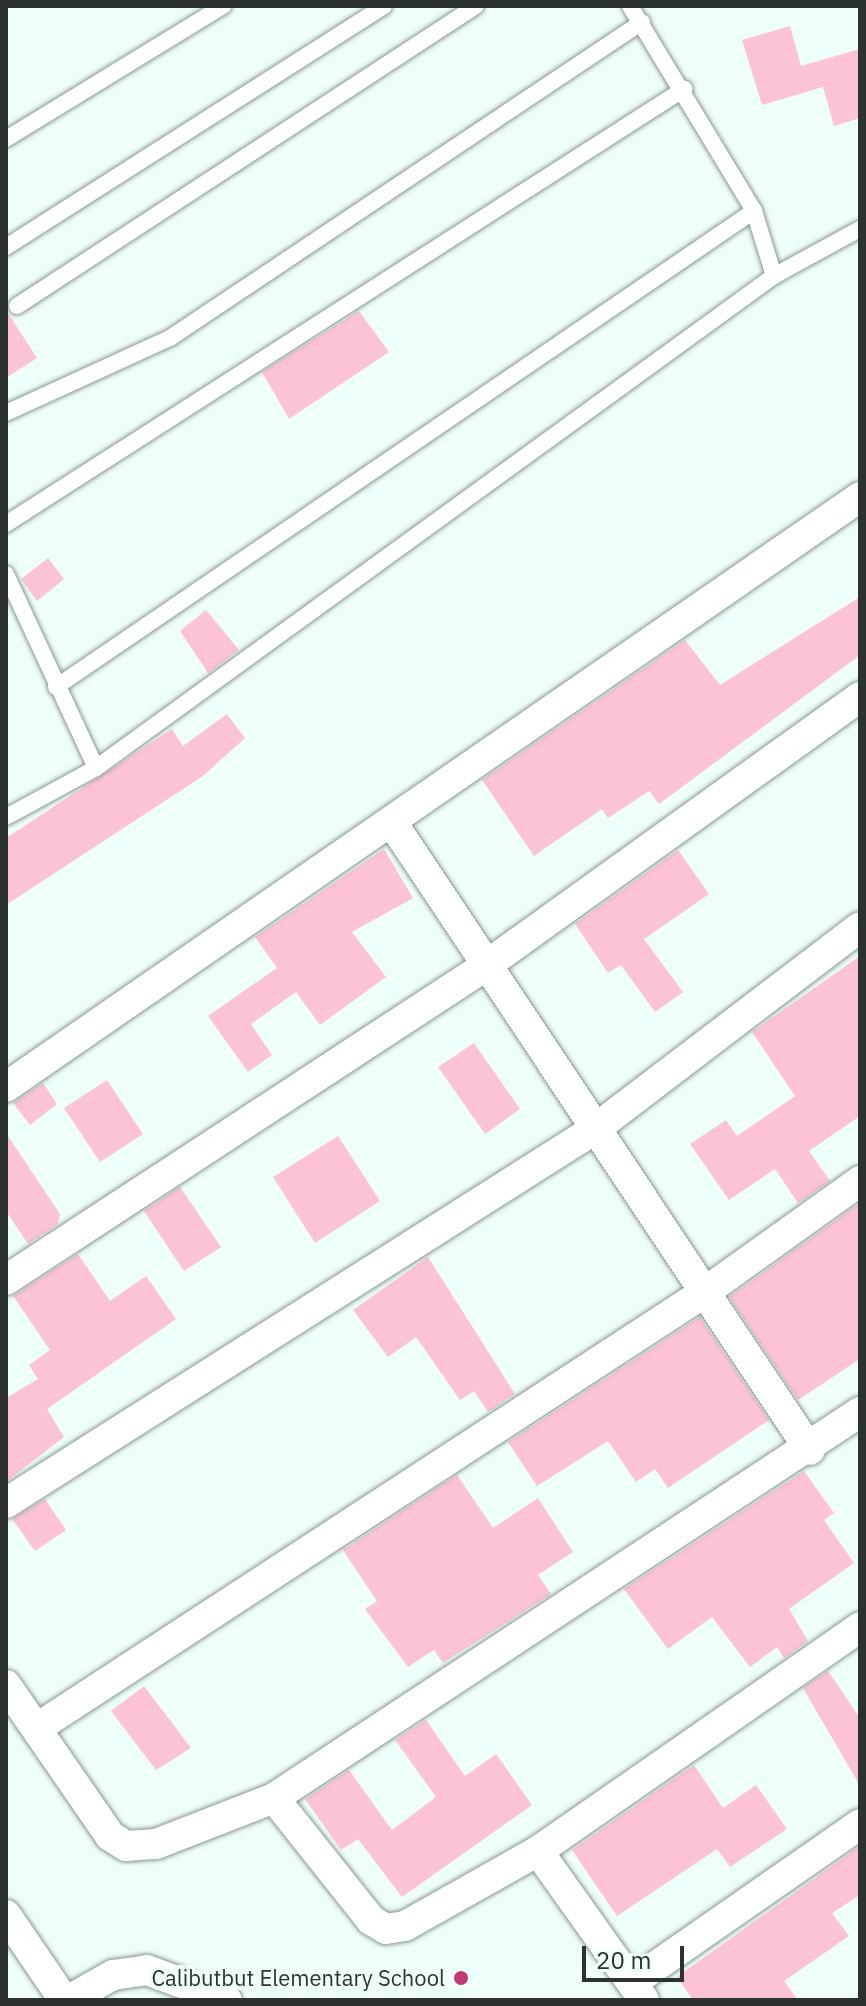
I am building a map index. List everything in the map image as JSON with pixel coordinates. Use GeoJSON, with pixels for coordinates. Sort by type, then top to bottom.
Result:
{"type":"FeatureCollection","features":[{"type":"Feature","properties":{"kind":"street"},"geometry":{"type":"LineString","coordinates":[[6,1087],[393,824],[860,497]]}},
{"type":"Feature","properties":{"kind":"street"},"geometry":{"type":"LineString","coordinates":[[6,1280],[484,967],[860,697]]}},
{"type":"Feature","properties":{"kind":"street"},"geometry":{"type":"LineString","coordinates":[[393,824],[484,967],[810,1450]]}},
{"type":"Feature","properties":{"kind":"street"},"geometry":{"type":"LineString","coordinates":[[6,1503],[595,1129],[860,927]]}},
{"type":"Feature","properties":{"kind":"street"},"geometry":{"type":"LineString","coordinates":[[37,1728],[705,1292],[860,1181]]}},
{"type":"Feature","properties":{"kind":"street"},"geometry":{"type":"LineString","coordinates":[[6,1685],[110,1836],[126,1846],[156,1844],[274,1798],[810,1450],[860,1412]]}},
{"type":"Feature","properties":{"kind":"street"},"geometry":{"type":"LineString","coordinates":[[274,1798],[371,1920],[386,1929],[405,1926],[538,1851],[860,1627]]}},
{"type":"Feature","properties":{"kind":"street"},"geometry":{"type":"LineString","coordinates":[[538,1851],[638,1991],[860,1824]]}},
{"type":"Feature","properties":{"kind":"street"},"geometry":{"type":"LineString","coordinates":[[6,1915],[67,2000],[113,1975],[147,1970],[227,2000]]}},
{"type":"Feature","properties":{"kind":"lane"},"geometry":{"type":"LineString","coordinates":[[6,139],[223,6]]}},
{"type":"Feature","properties":{"kind":"lane"},"geometry":{"type":"LineString","coordinates":[[6,247],[384,6]]}},
{"type":"Feature","properties":{"kind":"lane"},"geometry":{"type":"LineString","coordinates":[[17,306],[476,6]]}},
{"type":"Feature","properties":{"kind":"lane"},"geometry":{"type":"LineString","coordinates":[[630,6],[684,89],[754,211],[774,276]]}},
{"type":"Feature","properties":{"kind":"lane"},"geometry":{"type":"LineString","coordinates":[[6,413],[170,338],[642,22]]}},
{"type":"Feature","properties":{"kind":"lane"},"geometry":{"type":"LineString","coordinates":[[6,524],[684,89]]}},
{"type":"Feature","properties":{"kind":"lane"},"geometry":{"type":"LineString","coordinates":[[56,687],[754,211]]}},
{"type":"Feature","properties":{"kind":"lane"},"geometry":{"type":"LineString","coordinates":[[6,817],[96,768],[774,276],[860,229]]}},
{"type":"Feature","properties":{"kind":"lane"},"geometry":{"type":"LineString","coordinates":[[6,574],[96,768]]}},
{"type":"Feature","properties":{"kind":"building"},"geometry":{"type":"Polygon","coordinates":[[[790,26],[801,66],[860,49],[860,118],[834,126],[823,87],[762,105],[742,40],[790,26]]]}},
{"type":"Feature","properties":{"kind":"building"},"geometry":{"type":"Polygon","coordinates":[[[6,310],[37,358],[6,378],[6,310]]]}},
{"type":"Feature","properties":{"kind":"building"},"geometry":{"type":"Polygon","coordinates":[[[359,311],[389,352],[289,419],[262,372],[359,311]]]}},
{"type":"Feature","properties":{"kind":"building"},"geometry":{"type":"Polygon","coordinates":[[[48,558],[64,579],[37,601],[21,579],[48,558]]]}},
{"type":"Feature","properties":{"kind":"building"},"geometry":{"type":"Polygon","coordinates":[[[860,597],[860,655],[659,804],[649,791],[608,818],[602,809],[534,856],[482,780],[685,640],[720,685],[860,597]]]}},
{"type":"Feature","properties":{"kind":"building"},"geometry":{"type":"Polygon","coordinates":[[[206,610],[239,650],[208,673],[180,631],[206,610]]]}},
{"type":"Feature","properties":{"kind":"building"},"geometry":{"type":"Polygon","coordinates":[[[227,714],[245,738],[203,776],[6,905],[6,838],[172,729],[183,746],[227,714]]]}},
{"type":"Feature","properties":{"kind":"building"},"geometry":{"type":"Polygon","coordinates":[[[384,849],[413,898],[352,932],[386,977],[320,1025],[296,992],[251,1024],[272,1055],[248,1072],[208,1016],[277,968],[255,937],[384,849]]]}},
{"type":"Feature","properties":{"kind":"building"},"geometry":{"type":"Polygon","coordinates":[[[678,850],[709,894],[644,939],[683,992],[655,1012],[621,965],[608,973],[575,924],[678,850]]]}},
{"type":"Feature","properties":{"kind":"building"},"geometry":{"type":"Polygon","coordinates":[[[860,956],[860,1116],[809,1151],[830,1181],[798,1203],[775,1169],[729,1200],[690,1144],[726,1120],[737,1136],[795,1096],[752,1032],[860,956]]]}},
{"type":"Feature","properties":{"kind":"building"},"geometry":{"type":"Polygon","coordinates":[[[474,1043],[520,1109],[485,1134],[438,1067],[474,1043]]]}},
{"type":"Feature","properties":{"kind":"building"},"geometry":{"type":"Polygon","coordinates":[[[107,1080],[143,1134],[100,1162],[64,1108],[107,1080]]]}},
{"type":"Feature","properties":{"kind":"building"},"geometry":{"type":"Polygon","coordinates":[[[43,1083],[57,1104],[30,1125],[13,1103],[43,1083]]]}},
{"type":"Feature","properties":{"kind":"building"},"geometry":{"type":"Polygon","coordinates":[[[6,1133],[60,1214],[58,1224],[28,1244],[6,1211],[6,1133]]]}},
{"type":"Feature","properties":{"kind":"building"},"geometry":{"type":"Polygon","coordinates":[[[338,1136],[380,1201],[315,1243],[273,1177],[338,1136]]]}},
{"type":"Feature","properties":{"kind":"building"},"geometry":{"type":"Polygon","coordinates":[[[180,1187],[221,1247],[184,1271],[144,1211],[180,1187]]]}},
{"type":"Feature","properties":{"kind":"building"},"geometry":{"type":"Polygon","coordinates":[[[860,1203],[860,1359],[798,1400],[729,1297],[860,1203]]]}},
{"type":"Feature","properties":{"kind":"building"},"geometry":{"type":"Polygon","coordinates":[[[78,1254],[110,1301],[146,1276],[176,1319],[47,1409],[64,1437],[6,1482],[6,1398],[38,1379],[29,1365],[50,1350],[13,1296],[78,1254]]]}},
{"type":"Feature","properties":{"kind":"building"},"geometry":{"type":"Polygon","coordinates":[[[428,1257],[515,1394],[488,1412],[474,1391],[460,1400],[416,1337],[388,1357],[353,1310],[428,1257]]]}},
{"type":"Feature","properties":{"kind":"building"},"geometry":{"type":"Polygon","coordinates":[[[700,1317],[769,1420],[668,1488],[655,1469],[636,1482],[608,1441],[537,1486],[508,1442],[700,1317]]]}},
{"type":"Feature","properties":{"kind":"building"},"geometry":{"type":"Polygon","coordinates":[[[804,1471],[834,1513],[824,1520],[854,1563],[789,1609],[808,1641],[784,1658],[777,1647],[750,1667],[712,1617],[668,1649],[624,1589],[804,1471]]]}},
{"type":"Feature","properties":{"kind":"building"},"geometry":{"type":"Polygon","coordinates":[[[457,1475],[493,1528],[538,1498],[573,1552],[538,1575],[551,1594],[443,1663],[434,1650],[408,1667],[365,1609],[377,1601],[343,1550],[457,1475]]]}},
{"type":"Feature","properties":{"kind":"building"},"geometry":{"type":"Polygon","coordinates":[[[45,1499],[66,1530],[35,1551],[12,1519],[45,1499]]]}},
{"type":"Feature","properties":{"kind":"building"},"geometry":{"type":"Polygon","coordinates":[[[828,1671],[860,1718],[860,1786],[803,1688],[828,1671]]]}},
{"type":"Feature","properties":{"kind":"building"},"geometry":{"type":"Polygon","coordinates":[[[144,1686],[191,1748],[156,1770],[111,1711],[144,1686]]]}},
{"type":"Feature","properties":{"kind":"building"},"geometry":{"type":"Polygon","coordinates":[[[426,1720],[465,1776],[496,1754],[532,1805],[402,1897],[358,1839],[341,1850],[305,1799],[349,1770],[392,1830],[436,1797],[395,1740],[426,1720]]]}},
{"type":"Feature","properties":{"kind":"building"},"geometry":{"type":"Polygon","coordinates":[[[694,1765],[723,1808],[756,1785],[787,1829],[730,1867],[717,1849],[617,1916],[572,1850],[694,1765]]]}},
{"type":"Feature","properties":{"kind":"building"},"geometry":{"type":"Polygon","coordinates":[[[860,1846],[860,1895],[832,1913],[849,1936],[784,1981],[798,2000],[693,2000],[677,1977],[860,1846]]]}},
{"type":"Feature","properties":{"kind":"place","name":"Calibutbut Elementary School"},"geometry":{"type":"Point","coordinates":[461,1978]}}]}
